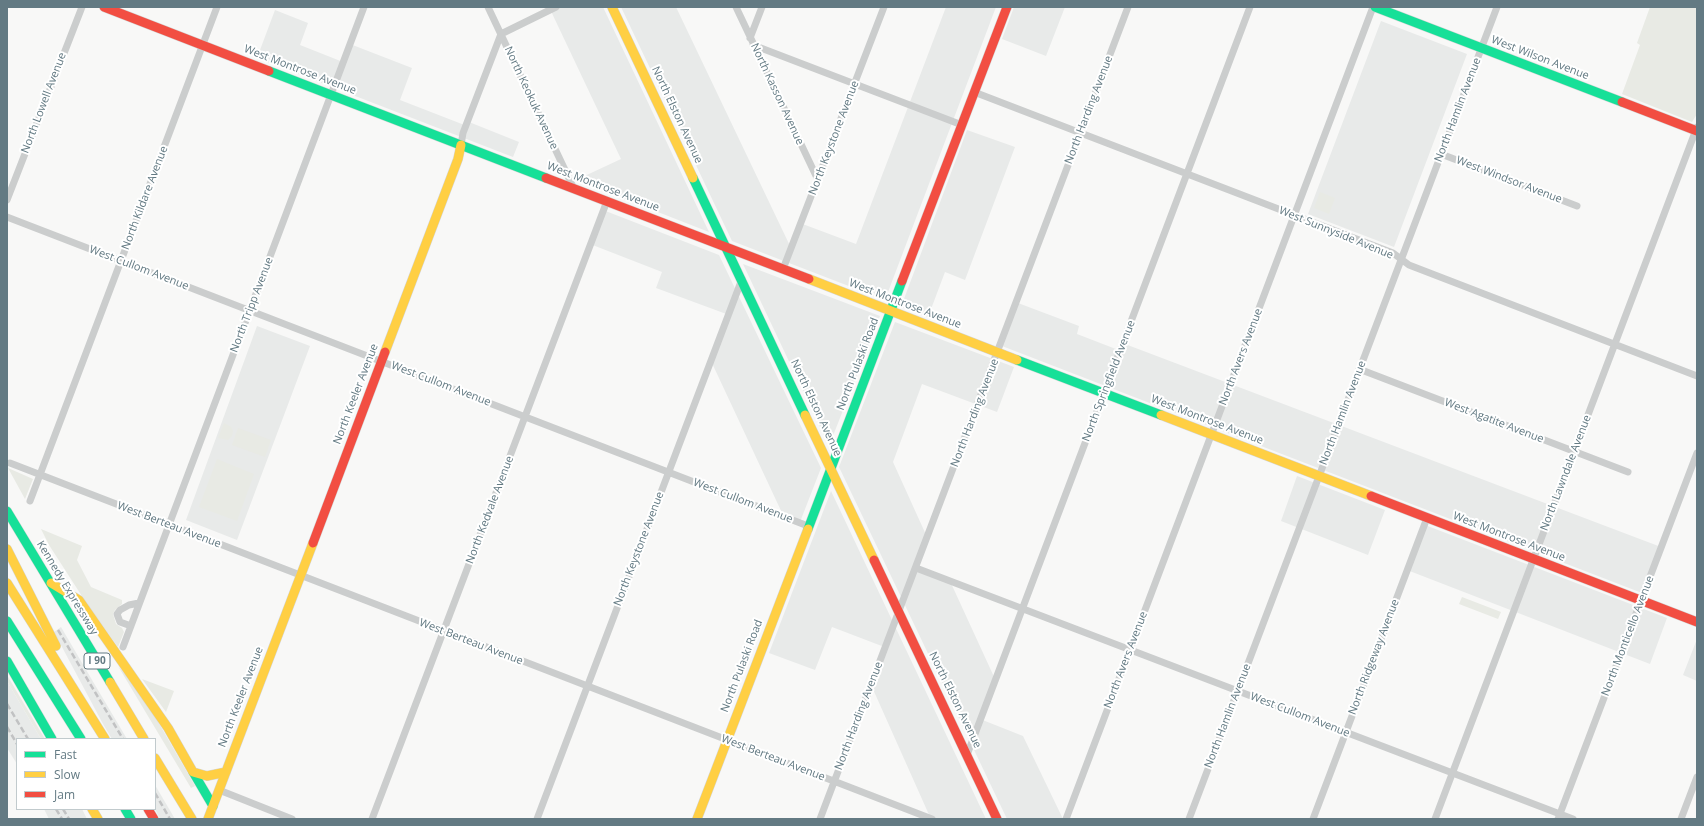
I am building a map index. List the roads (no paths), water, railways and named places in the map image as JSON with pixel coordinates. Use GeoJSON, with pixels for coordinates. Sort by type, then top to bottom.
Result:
{"type":"FeatureCollection","features":[{"type":"Feature","properties":{"kind":"main road","name":"West Montrose Avenue"},"geometry":{"type":"LineString","coordinates":[[104,7],[1697,622]]}},
{"type":"Feature","properties":{"kind":"main road","name":"North Elston Avenue"},"geometry":{"type":"LineString","coordinates":[[612,7],[997,819]]}},
{"type":"Feature","properties":{"kind":"main road","name":"North Pulaski Road"},"geometry":{"type":"LineString","coordinates":[[697,819],[1007,7]]}},
{"type":"Feature","properties":{"kind":"main road","name":"West Wilson Avenue"},"geometry":{"type":"LineString","coordinates":[[1374,7],[1697,130]]}},
{"type":"Feature","properties":{"kind":"main road","name":"North Keeler Avenue"},"geometry":{"type":"LineString","coordinates":[[208,819],[382,362],[458,159],[461,145]]}},
{"type":"Feature","properties":{"kind":"main road","name":"Kennedy Expressway"},"geometry":{"type":"LineString","coordinates":[[7,512],[143,738]]}},
{"type":"Feature","properties":{"kind":"main road"},"geometry":{"type":"LineString","coordinates":[[7,549],[58,650],[67,676]]}},
{"type":"Feature","properties":{"kind":"main road"},"geometry":{"type":"LineString","coordinates":[[7,583],[67,676],[104,738]]}},
{"type":"Feature","properties":{"kind":"main road"},"geometry":{"type":"LineString","coordinates":[[51,583],[79,600],[168,728],[213,806]]}},
{"type":"Feature","properties":{"kind":"main road"},"geometry":{"type":"LineString","coordinates":[[7,621],[81,738]]}},
{"type":"Feature","properties":{"kind":"main road"},"geometry":{"type":"LineString","coordinates":[[7,661],[51,738]]}},
{"type":"Feature","properties":{"kind":"main road"},"geometry":{"type":"LineString","coordinates":[[156,760],[192,819]]}},
{"type":"Feature","properties":{"kind":"main road"},"geometry":{"type":"LineString","coordinates":[[193,772],[207,776],[226,772]]}},
{"type":"Feature","properties":{"kind":"main road"},"geometry":{"type":"LineString","coordinates":[[93,810],[98,819]]}},
{"type":"Feature","properties":{"kind":"main road"},"geometry":{"type":"LineString","coordinates":[[126,810],[131,819]]}},
{"type":"Feature","properties":{"kind":"main road"},"geometry":{"type":"LineString","coordinates":[[149,810],[154,819]]}},
{"type":"Feature","properties":{"kind":"street","name":"North Lowell Avenue"},"geometry":{"type":"LineString","coordinates":[[7,200],[82,7]]}},
{"type":"Feature","properties":{"kind":"street","name":"North Kildare Avenue"},"geometry":{"type":"LineString","coordinates":[[30,501],[217,7]]}},
{"type":"Feature","properties":{"kind":"street","name":"North Tripp Avenue"},"geometry":{"type":"LineString","coordinates":[[123,647],[364,7]]}},
{"type":"Feature","properties":{"kind":"street","name":"North Keokuk Avenue"},"geometry":{"type":"LineString","coordinates":[[488,7],[574,189]]}},
{"type":"Feature","properties":{"kind":"street"},"geometry":{"type":"LineString","coordinates":[[501,34],[556,7]]}},
{"type":"Feature","properties":{"kind":"street","name":"North Kasson Avenue"},"geometry":{"type":"LineString","coordinates":[[736,7],[818,180]]}},
{"type":"Feature","properties":{"kind":"street"},"geometry":{"type":"LineString","coordinates":[[750,38],[762,7]]}},
{"type":"Feature","properties":{"kind":"street","name":"North Keystone Avenue"},"geometry":{"type":"LineString","coordinates":[[783,270],[884,7]]}},
{"type":"Feature","properties":{"kind":"street","name":"North Harding Avenue"},"geometry":{"type":"LineString","coordinates":[[820,819],[1128,7]]}},
{"type":"Feature","properties":{"kind":"street","name":"North Springfield Avenue"},"geometry":{"type":"LineString","coordinates":[[967,755],[1105,394],[1250,7]]}},
{"type":"Feature","properties":{"kind":"street","name":"North Avers Avenue"},"geometry":{"type":"LineString","coordinates":[[1066,819],[1374,7]]}},
{"type":"Feature","properties":{"kind":"street","name":"North Hamlin Avenue"},"geometry":{"type":"LineString","coordinates":[[1189,819],[1497,7]]}},
{"type":"Feature","properties":{"kind":"street","name":"North Keeler Avenue"},"geometry":{"type":"LineString","coordinates":[[461,145],[463,133],[501,34]]}},
{"type":"Feature","properties":{"kind":"street"},"geometry":{"type":"LineString","coordinates":[[754,46],[962,126]]}},
{"type":"Feature","properties":{"kind":"street","name":"West Sunnyside Avenue"},"geometry":{"type":"LineString","coordinates":[[974,92],[1393,253],[1409,266],[1697,376]]}},
{"type":"Feature","properties":{"kind":"street","name":"North Lawndale Avenue"},"geometry":{"type":"LineString","coordinates":[[1435,819],[1697,130]]}},
{"type":"Feature","properties":{"kind":"street","name":"West Windsor Avenue"},"geometry":{"type":"LineString","coordinates":[[1441,154],[1576,206]]}},
{"type":"Feature","properties":{"kind":"street","name":"North Kedvale Avenue"},"geometry":{"type":"LineString","coordinates":[[372,819],[607,201]]}},
{"type":"Feature","properties":{"kind":"street","name":"West Cullom Avenue"},"geometry":{"type":"LineString","coordinates":[[7,217],[808,526]]}},
{"type":"Feature","properties":{"kind":"street","name":"North Keystone Avenue"},"geometry":{"type":"LineString","coordinates":[[537,819],[742,279]]}},
{"type":"Feature","properties":{"kind":"street","name":"West Agatite Avenue"},"geometry":{"type":"LineString","coordinates":[[1359,369],[1628,472]]}},
{"type":"Feature","properties":{"kind":"street","name":"North Monticello Avenue"},"geometry":{"type":"LineString","coordinates":[[1559,817],[1697,453]]}},
{"type":"Feature","properties":{"kind":"street","name":"West Berteau Avenue"},"geometry":{"type":"LineString","coordinates":[[10,463],[932,819]]}},
{"type":"Feature","properties":{"kind":"street","name":"North Ridgeway Avenue"},"geometry":{"type":"LineString","coordinates":[[1313,819],[1428,518]]}},
{"type":"Feature","properties":{"kind":"street","name":"West Cullom Avenue"},"geometry":{"type":"LineString","coordinates":[[916,568],[1452,773],[1559,817],[1573,819]]}},
{"type":"Feature","properties":{"kind":"street"},"geometry":{"type":"LineString","coordinates":[[131,626],[120,622],[117,614],[120,610],[129,605],[139,603]]}},
{"type":"Feature","properties":{"kind":"street"},"geometry":{"type":"LineString","coordinates":[[1681,819],[1697,777]]}},
{"type":"Feature","properties":{"kind":"street"},"geometry":{"type":"LineString","coordinates":[[219,790],[292,819]]}},
{"type":"Feature","properties":{"kind":"railway"},"geometry":{"type":"LineString","coordinates":[[58,630],[122,738]]}},
{"type":"Feature","properties":{"kind":"railway"},"geometry":{"type":"LineString","coordinates":[[7,704],[27,738]]}},
{"type":"Feature","properties":{"kind":"railway"},"geometry":{"type":"LineString","coordinates":[[7,727],[16,742]]}},
{"type":"Feature","properties":{"kind":"railway"},"geometry":{"type":"LineString","coordinates":[[156,795],[170,819]]}},
{"type":"Feature","properties":{"kind":"railway"},"geometry":{"type":"LineString","coordinates":[[57,810],[62,819]]}},
{"type":"Feature","properties":{"kind":"railway"},"geometry":{"type":"LineString","coordinates":[[64,810],[69,819]]}}]}
